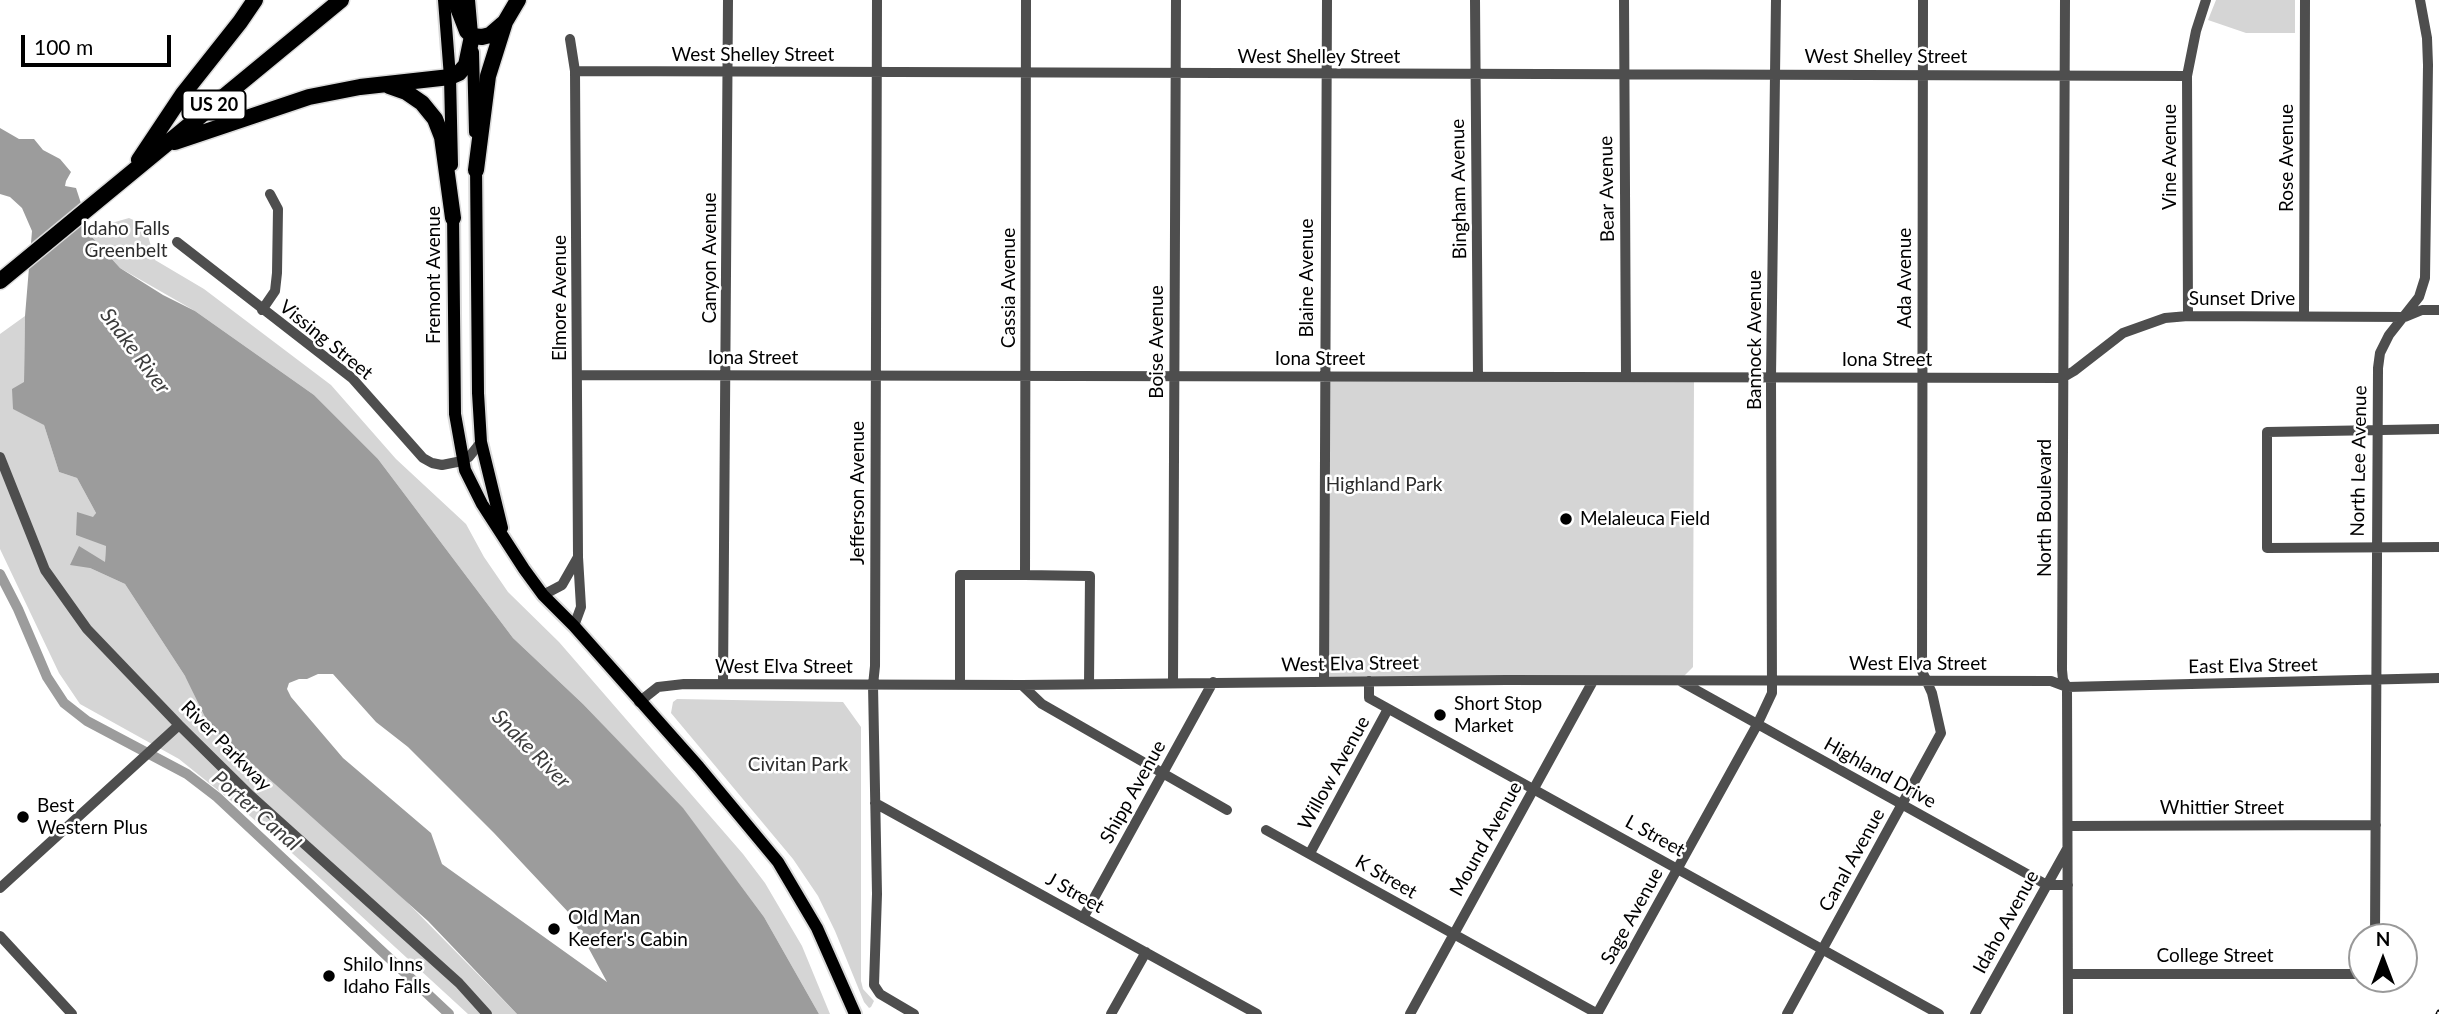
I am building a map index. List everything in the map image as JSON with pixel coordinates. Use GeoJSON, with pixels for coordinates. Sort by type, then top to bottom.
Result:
{"type":"FeatureCollection","features":[{"type":"Feature","properties":{"kind":"highway"},"geometry":{"type":"LineString","coordinates":[[129,175],[183,94],[255,0]]}},
{"type":"Feature","properties":{"kind":"highway","name":"US 20"},"geometry":{"type":"LineString","coordinates":[[0,281],[341,0]]}},
{"type":"Feature","properties":{"kind":"highway"},"geometry":{"type":"LineString","coordinates":[[163,146],[309,97],[383,84],[450,77],[466,65],[472,36],[464,25],[455,0]]}},
{"type":"Feature","properties":{"kind":"highway"},"geometry":{"type":"LineString","coordinates":[[477,170],[488,76],[505,22],[518,0]]}},
{"type":"Feature","properties":{"kind":"highway"},"geometry":{"type":"LineString","coordinates":[[472,36],[490,35],[505,22]]}},
{"type":"Feature","properties":{"kind":"highway"},"geometry":{"type":"LineString","coordinates":[[383,84],[407,92],[422,103],[435,119],[442,137],[453,218]]}},
{"type":"Feature","properties":{"kind":"main road","name":"Fremont Avenue"},"geometry":{"type":"LineString","coordinates":[[444,0],[450,77],[454,387],[462,461],[482,504],[543,595],[574,626],[699,767],[778,862],[817,928],[855,1014]]}},
{"type":"Feature","properties":{"kind":"main road","name":"Fremont Avenue"},"geometry":{"type":"LineString","coordinates":[[469,0],[477,170],[478,393],[481,442],[505,538]]}},
{"type":"Feature","properties":{"kind":"street","name":"Canyon Avenue"},"geometry":{"type":"LineString","coordinates":[[723,684],[729,0]]}},
{"type":"Feature","properties":{"kind":"street","name":"Jefferson Avenue"},"geometry":{"type":"LineString","coordinates":[[877,0],[873,685],[877,894],[874,985],[880,994],[914,1014]]}},
{"type":"Feature","properties":{"kind":"street","name":"Cassia Avenue"},"geometry":{"type":"LineString","coordinates":[[1025,575],[1026,0]]}},
{"type":"Feature","properties":{"kind":"street","name":"Boise Avenue"},"geometry":{"type":"LineString","coordinates":[[1173,683],[1176,0]]}},
{"type":"Feature","properties":{"kind":"street","name":"Blaine Avenue"},"geometry":{"type":"LineString","coordinates":[[1324,681],[1327,0]]}},
{"type":"Feature","properties":{"kind":"street","name":"Bingham Avenue"},"geometry":{"type":"LineString","coordinates":[[1475,0],[1478,377]]}},
{"type":"Feature","properties":{"kind":"street","name":"Bear Avenue"},"geometry":{"type":"LineString","coordinates":[[1624,0],[1626,377]]}},
{"type":"Feature","properties":{"kind":"street","name":"Bannock Avenue"},"geometry":{"type":"LineString","coordinates":[[1757,725],[1772,693],[1776,0]]}},
{"type":"Feature","properties":{"kind":"street","name":"Ada Avenue"},"geometry":{"type":"LineString","coordinates":[[1923,0],[1922,671],[1926,681]]}},
{"type":"Feature","properties":{"kind":"street","name":"North Boulevard"},"geometry":{"type":"LineString","coordinates":[[2065,0],[2062,670],[2067,687],[2068,1014]]}},
{"type":"Feature","properties":{"kind":"street","name":"Vine Avenue"},"geometry":{"type":"LineString","coordinates":[[2188,316],[2187,76],[2196,31],[2206,0]]}},
{"type":"Feature","properties":{"kind":"street","name":"Rose Avenue"},"geometry":{"type":"LineString","coordinates":[[2304,316],[2305,0]]}},
{"type":"Feature","properties":{"kind":"street","name":"North Lee Avenue"},"geometry":{"type":"LineString","coordinates":[[2375,923],[2378,368],[2380,353],[2389,335],[2405,317],[2424,286],[2433,195],[2434,77],[2420,0]]}},
{"type":"Feature","properties":{"kind":"street","name":"Elmore Avenue"},"geometry":{"type":"LineString","coordinates":[[570,39],[575,71],[578,557],[581,607],[574,626]]}},
{"type":"Feature","properties":{"kind":"street","name":"West Shelley Street"},"geometry":{"type":"LineString","coordinates":[[575,71],[2187,76]]}},
{"type":"Feature","properties":{"kind":"street"},"geometry":{"type":"LineString","coordinates":[[262,310],[275,290],[277,273],[278,209],[270,194]]}},
{"type":"Feature","properties":{"kind":"street","name":"Vissing Street"},"geometry":{"type":"LineString","coordinates":[[177,242],[352,378],[423,458],[442,465],[462,461]]}},
{"type":"Feature","properties":{"kind":"street","name":"Sunset Drive"},"geometry":{"type":"LineString","coordinates":[[2062,378],[2074,372],[2123,333],[2151,321],[2188,316],[2405,317],[2422,310],[2439,310]]}},
{"type":"Feature","properties":{"kind":"street","name":"Iona Street"},"geometry":{"type":"LineString","coordinates":[[578,375],[2062,378]]}},
{"type":"Feature","properties":{"kind":"street"},"geometry":{"type":"LineString","coordinates":[[2439,429],[2267,432],[2267,548],[2439,547]]}},
{"type":"Feature","properties":{"kind":"street"},"geometry":{"type":"LineString","coordinates":[[462,461],[469,457],[481,442]]}},
{"type":"Feature","properties":{"kind":"street","name":"River Parkway"},"geometry":{"type":"LineString","coordinates":[[0,457],[46,570],[87,629],[178,725],[251,796],[459,983],[487,1014]]}},
{"type":"Feature","properties":{"kind":"street"},"geometry":{"type":"LineString","coordinates":[[543,595],[562,585],[578,557]]}},
{"type":"Feature","properties":{"kind":"street"},"geometry":{"type":"LineString","coordinates":[[960,685],[960,575],[1090,576],[1089,684]]}},
{"type":"Feature","properties":{"kind":"street","name":"East Elva Street"},"geometry":{"type":"LineString","coordinates":[[2067,687],[2439,678]]}},
{"type":"Feature","properties":{"kind":"street","name":"L Street"},"geometry":{"type":"LineString","coordinates":[[1369,681],[1369,698],[1939,1014]]}},
{"type":"Feature","properties":{"kind":"street","name":"Mound Avenue"},"geometry":{"type":"LineString","coordinates":[[1410,1014],[1593,681]]}},
{"type":"Feature","properties":{"kind":"street","name":"Highland Drive"},"geometry":{"type":"LineString","coordinates":[[1679,681],[2046,885],[2068,885]]}},
{"type":"Feature","properties":{"kind":"street","name":"Canal Avenue"},"geometry":{"type":"LineString","coordinates":[[1787,1014],[1941,733],[1932,694],[1926,681]]}},
{"type":"Feature","properties":{"kind":"street","name":"West Elva Street"},"geometry":{"type":"LineString","coordinates":[[639,702],[658,687],[723,684],[2052,681],[2067,687]]}},
{"type":"Feature","properties":{"kind":"street","name":"Shipp Avenue"},"geometry":{"type":"LineString","coordinates":[[1083,918],[1213,682]]}},
{"type":"Feature","properties":{"kind":"street"},"geometry":{"type":"LineString","coordinates":[[1021,685],[1042,704],[1227,810]]}},
{"type":"Feature","properties":{"kind":"street","name":"Willow Avenue"},"geometry":{"type":"LineString","coordinates":[[1310,853],[1388,709]]}},
{"type":"Feature","properties":{"kind":"street"},"geometry":{"type":"LineString","coordinates":[[0,888],[178,725]]}},
{"type":"Feature","properties":{"kind":"street","name":"Sage Avenue"},"geometry":{"type":"LineString","coordinates":[[1598,1014],[1757,725]]}},
{"type":"Feature","properties":{"kind":"street","name":"J Street"},"geometry":{"type":"LineString","coordinates":[[876,803],[1257,1014]]}},
{"type":"Feature","properties":{"kind":"street","name":"Whittier Street"},"geometry":{"type":"LineString","coordinates":[[2068,826],[2376,825]]}},
{"type":"Feature","properties":{"kind":"street","name":"K Street"},"geometry":{"type":"LineString","coordinates":[[1266,830],[1598,1014]]}},
{"type":"Feature","properties":{"kind":"street","name":"Idaho Avenue"},"geometry":{"type":"LineString","coordinates":[[1975,1014],[2068,848]]}},
{"type":"Feature","properties":{"kind":"street"},"geometry":{"type":"LineString","coordinates":[[0,936],[72,1014]]}},
{"type":"Feature","properties":{"kind":"street"},"geometry":{"type":"LineString","coordinates":[[1111,1014],[1146,952]]}},
{"type":"Feature","properties":{"kind":"street","name":"College Street"},"geometry":{"type":"LineString","coordinates":[[2068,974],[2348,974]]}},
{"type":"Feature","properties":{"kind":"green space"},"geometry":{"type":"Polygon","coordinates":[[[2216,0],[2295,0],[2295,33],[2246,33],[2208,20],[2216,0]]]}},
{"type":"Feature","properties":{"kind":"green space","name":"Idaho Falls Greenbelt"},"geometry":{"type":"Polygon","coordinates":[[[129,218],[146,229],[155,260],[204,289],[331,385],[396,459],[466,524],[508,592],[559,642],[743,854],[765,883],[802,946],[830,1014],[819,1014],[764,917],[683,809],[583,704],[513,638],[378,459],[314,395],[195,311],[120,268],[92,237],[108,224],[129,218]]]}},
{"type":"Feature","properties":{"kind":"green space"},"geometry":{"type":"Polygon","coordinates":[[[25,316],[24,383],[44,425],[59,472],[77,478],[96,513],[94,517],[106,546],[105,563],[90,568],[125,584],[185,676],[517,1014],[468,1014],[250,816],[179,759],[80,704],[59,673],[0,549],[0,334],[25,316]]]}},
{"type":"Feature","properties":{"kind":"green space","name":"Melaleuca Field"},"geometry":{"type":"Polygon","coordinates":[[[1324,377],[1694,377],[1693,667],[1679,681],[1324,681],[1324,377]]]}},
{"type":"Feature","properties":{"kind":"green space","name":"Civitan Park"},"geometry":{"type":"Polygon","coordinates":[[[677,699],[843,702],[861,727],[861,981],[863,989],[874,1001],[871,1007],[864,1002],[818,896],[793,859],[671,713],[673,702],[677,699]]]}},
{"type":"Feature","properties":{"kind":"water","name":"Snake River"},"geometry":{"type":"Polygon","coordinates":[[[0,128],[19,139],[34,139],[43,150],[60,159],[71,172],[65,186],[76,188],[92,237],[120,268],[195,311],[314,395],[378,459],[513,638],[583,704],[683,808],[764,917],[819,1014],[517,1014],[428,921],[209,725],[185,676],[125,584],[90,568],[70,565],[79,546],[105,562],[106,546],[76,535],[77,512],[93,517],[96,513],[77,478],[59,472],[44,425],[13,409],[12,389],[24,382],[25,316],[32,231],[22,208],[10,197],[0,194],[0,128]],[[318,674],[299,679],[289,683],[287,689],[343,758],[431,833],[442,864],[607,982],[570,914],[408,747],[376,722],[333,674],[318,674]]]}},
{"type":"Feature","properties":{"kind":"waterway","name":"Porter Canal"},"geometry":{"type":"LineString","coordinates":[[0,574],[47,677],[64,703],[87,721],[187,774],[217,797],[449,1014]]}},
{"type":"Feature","properties":{"kind":"place","name":"Melaleuca Field"},"geometry":{"type":"Point","coordinates":[1566,519]}},
{"type":"Feature","properties":{"kind":"place","name":"Short Stop Market"},"geometry":{"type":"Point","coordinates":[1440,715]}},
{"type":"Feature","properties":{"kind":"place","name":"Best Western Plus"},"geometry":{"type":"Point","coordinates":[23,817]}},
{"type":"Feature","properties":{"kind":"place","name":"Old Man Keefer's Cabin"},"geometry":{"type":"Point","coordinates":[554,929]}},
{"type":"Feature","properties":{"kind":"place","name":"Shilo Inns Idaho Falls"},"geometry":{"type":"Point","coordinates":[329,976]}},
{"type":"Feature","properties":{"kind":"park label","name":"Highland Park"},"geometry":{"type":"Point","coordinates":[1384,485]}}]}
